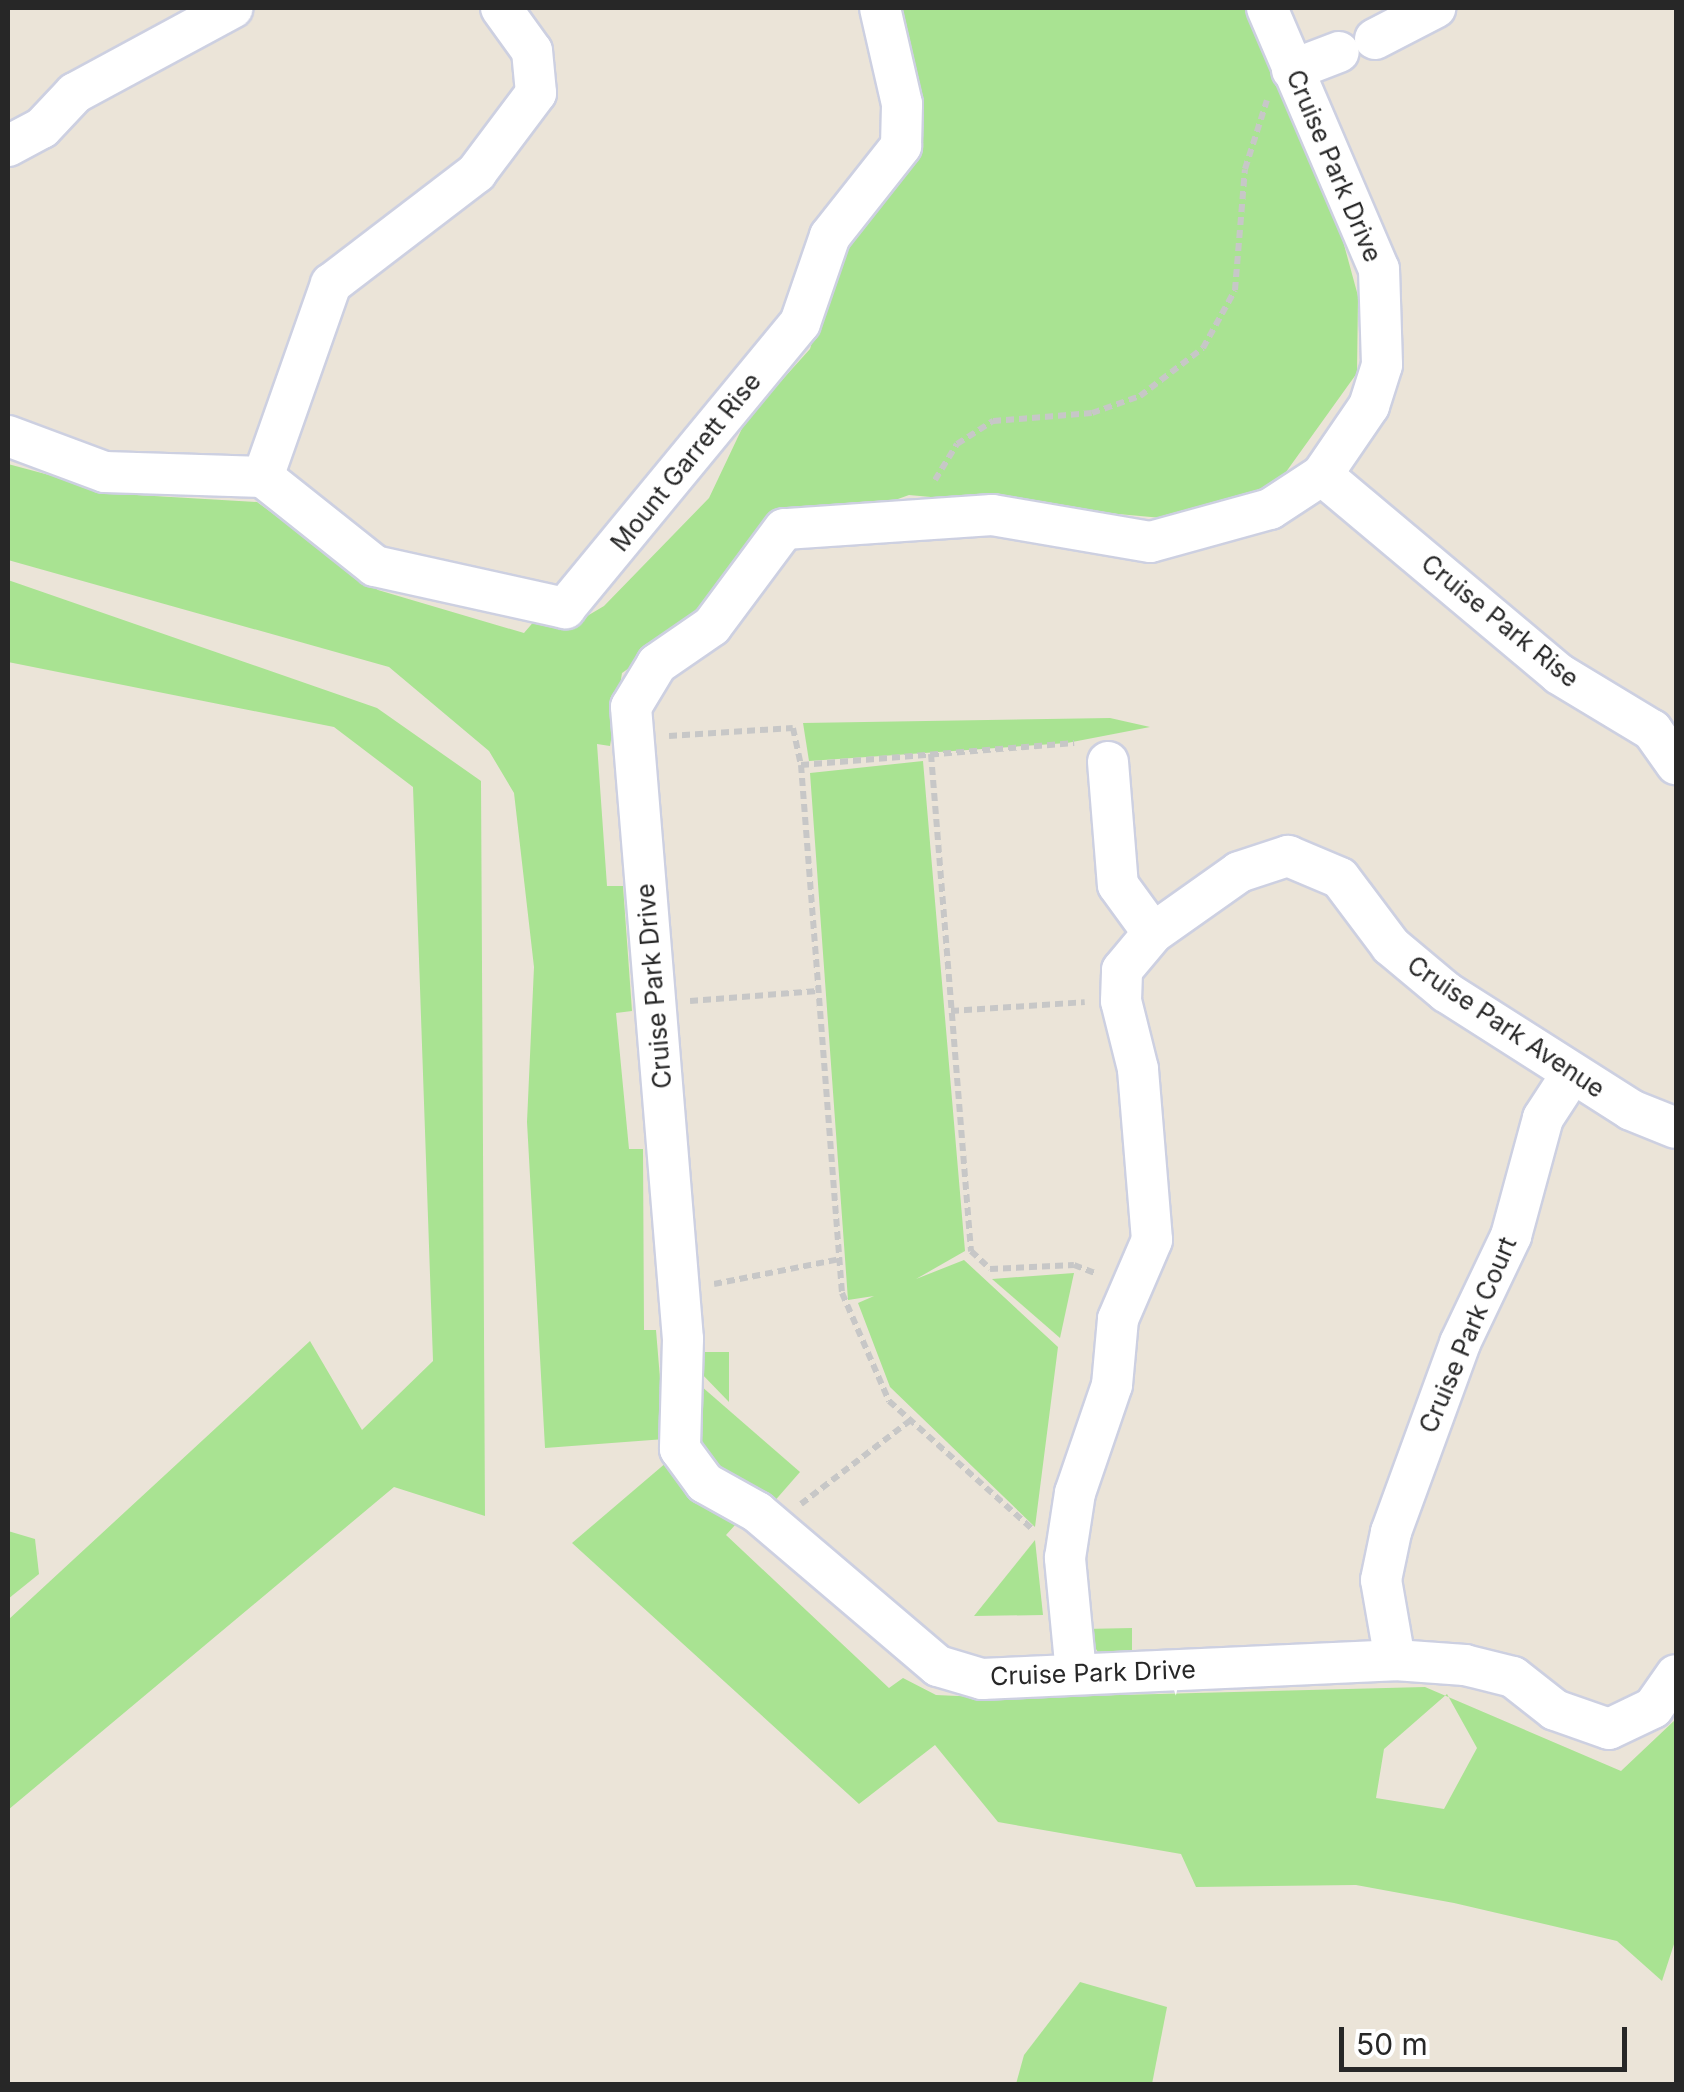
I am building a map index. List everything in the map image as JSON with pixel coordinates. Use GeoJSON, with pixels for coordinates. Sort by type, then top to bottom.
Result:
{"type":"FeatureCollection","features":[{"type":"Feature","properties":{"kind":"street"},"geometry":{"type":"LineString","coordinates":[[8,146],[42,128],[75,93],[232,8]]}},
{"type":"Feature","properties":{"kind":"street"},"geometry":{"type":"LineString","coordinates":[[8,436],[105,472],[268,459],[331,284],[369,246],[476,173],[536,93],[532,51],[501,8]]}},
{"type":"Feature","properties":{"kind":"street","name":"Mount Garrett Rise"},"geometry":{"type":"LineString","coordinates":[[268,459],[375,566],[565,608],[800,323],[830,236],[901,146],[902,104],[880,8]]}},
{"type":"Feature","properties":{"kind":"street","name":"Cruise Park Drive"},"geometry":{"type":"LineString","coordinates":[[1266,8],[1379,269],[1385,324],[1369,406],[1322,476],[1270,509],[1150,542],[992,515],[921,514],[784,529],[712,626],[657,664],[631,708],[679,1287],[680,1448],[706,1483],[778,1530],[938,1666],[982,1679],[1394,1660],[1513,1677],[1555,1710],[1608,1729],[1653,1708],[1676,1676]]}},
{"type":"Feature","properties":{"kind":"street"},"geometry":{"type":"LineString","coordinates":[[1292,70],[1357,45],[1434,8]]}},
{"type":"Feature","properties":{"kind":"street","name":"Cruise Park Rise"},"geometry":{"type":"LineString","coordinates":[[1322,476],[1559,674],[1652,730],[1676,764]]}},
{"type":"Feature","properties":{"kind":"street"},"geometry":{"type":"LineString","coordinates":[[1108,762],[1118,885],[1130,914],[1154,933]]}},
{"type":"Feature","properties":{"kind":"street","name":"Cruise Park Avenue"},"geometry":{"type":"LineString","coordinates":[[1076,1673],[1068,1535],[1112,1385],[1118,1319],[1152,1240],[1138,1069],[1122,1000],[1122,970],[1154,933],[1238,872],[1288,856],[1340,878],[1390,946],[1571,1074],[1676,1128]]}},
{"type":"Feature","properties":{"kind":"street","name":"Cruise Park Court"},"geometry":{"type":"LineString","coordinates":[[1394,1660],[1381,1580],[1391,1532],[1460,1343],[1511,1236],[1543,1118],[1571,1074]]}},
{"type":"Feature","properties":{"kind":"path"},"geometry":{"type":"LineString","coordinates":[[921,514],[957,444],[992,421],[1092,412],[1140,396],[1203,348],[1235,290],[1253,124],[1292,70]]}},
{"type":"Feature","properties":{"kind":"path"},"geometry":{"type":"LineString","coordinates":[[634,739],[784,726],[799,734],[842,1293],[882,1383],[910,1420],[1034,1532],[1068,1535]]}},
{"type":"Feature","properties":{"kind":"path"},"geometry":{"type":"LineString","coordinates":[[801,765],[1084,742],[1108,762]]}},
{"type":"Feature","properties":{"kind":"path"},"geometry":{"type":"LineString","coordinates":[[931,754],[951,1011],[978,1264],[1074,1265],[1134,1288]]}},
{"type":"Feature","properties":{"kind":"path"},"geometry":{"type":"LineString","coordinates":[[656,1004],[818,991]]}},
{"type":"Feature","properties":{"kind":"path"},"geometry":{"type":"LineString","coordinates":[[951,1011],[1122,1000]]}},
{"type":"Feature","properties":{"kind":"path"},"geometry":{"type":"LineString","coordinates":[[679,1287],[840,1259]]}},
{"type":"Feature","properties":{"kind":"path"},"geometry":{"type":"LineString","coordinates":[[778,1530],[820,1484],[910,1420]]}},
{"type":"Feature","properties":{"kind":"green space"},"geometry":{"type":"Polygon","coordinates":[[[891,8],[1251,8],[1343,241],[1358,296],[1357,373],[1286,472],[1240,508],[1173,519],[909,495],[873,508],[767,521],[744,547],[724,601],[622,673],[610,746],[597,744],[607,886],[623,886],[632,1011],[616,1013],[629,1149],[643,1149],[644,1330],[656,1330],[665,1439],[545,1448],[527,1122],[534,967],[514,793],[489,751],[389,667],[8,560],[8,464],[120,494],[257,502],[378,590],[524,633],[536,619],[577,622],[604,606],[709,498],[746,420],[810,349],[838,258],[918,143],[891,8]]]}},
{"type":"Feature","properties":{"kind":"green space"},"geometry":{"type":"Polygon","coordinates":[[[8,580],[377,708],[481,781],[485,1516],[394,1487],[8,1810],[8,1620],[310,1341],[362,1430],[433,1361],[413,787],[334,727],[8,662],[8,580]]]}},
{"type":"Feature","properties":{"kind":"green space"},"geometry":{"type":"Polygon","coordinates":[[[1110,718],[1150,727],[1067,743],[809,761],[803,723],[1110,718]]]}},
{"type":"Feature","properties":{"kind":"green space"},"geometry":{"type":"Polygon","coordinates":[[[923,761],[965,1251],[916,1279],[964,1260],[1058,1347],[1035,1527],[890,1387],[858,1303],[874,1296],[848,1300],[810,773],[923,761]]]}},
{"type":"Feature","properties":{"kind":"green space"},"geometry":{"type":"Polygon","coordinates":[[[1074,1273],[1060,1338],[992,1279],[1074,1273]]]}},
{"type":"Feature","properties":{"kind":"green space"},"geometry":{"type":"Polygon","coordinates":[[[697,1352],[729,1352],[729,1402],[697,1369],[697,1352]]]}},
{"type":"Feature","properties":{"kind":"green space"},"geometry":{"type":"Polygon","coordinates":[[[693,1379],[800,1472],[765,1512],[695,1450],[693,1379]]]}},
{"type":"Feature","properties":{"kind":"green space"},"geometry":{"type":"Polygon","coordinates":[[[667,1462],[701,1505],[736,1524],[726,1535],[889,1688],[903,1678],[936,1695],[1002,1698],[1425,1687],[1445,1696],[1384,1749],[1376,1798],[1444,1809],[1477,1748],[1449,1697],[1621,1771],[1676,1719],[1676,1938],[1662,1981],[1617,1941],[1454,1903],[1356,1885],[1196,1887],[1181,1854],[998,1822],[935,1745],[859,1804],[572,1543],[667,1462]]]}},
{"type":"Feature","properties":{"kind":"green space"},"geometry":{"type":"Polygon","coordinates":[[[8,1531],[35,1539],[39,1574],[8,1599],[8,1531]]]}},
{"type":"Feature","properties":{"kind":"green space"},"geometry":{"type":"Polygon","coordinates":[[[1035,1540],[1043,1615],[974,1616],[1035,1540]]]}},
{"type":"Feature","properties":{"kind":"green space"},"geometry":{"type":"Polygon","coordinates":[[[1132,1628],[1132,1658],[1102,1659],[1084,1629],[1132,1628]]]}},
{"type":"Feature","properties":{"kind":"green space"},"geometry":{"type":"Polygon","coordinates":[[[1080,1982],[1167,2007],[1152,2084],[1016,2084],[1024,2055],[1080,1982]]]}}]}
